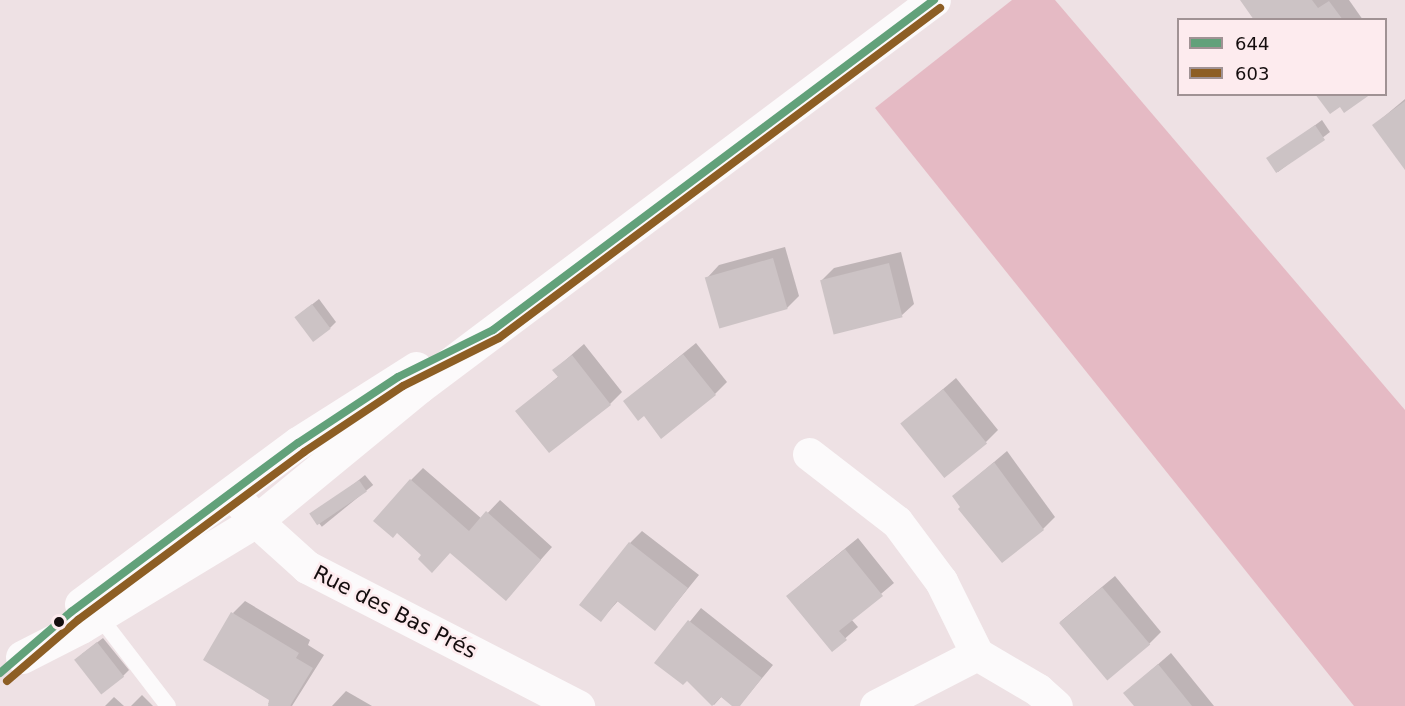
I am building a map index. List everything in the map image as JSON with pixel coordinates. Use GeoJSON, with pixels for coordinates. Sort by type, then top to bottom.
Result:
{"type":"FeatureCollection","features":[{"type":"Feature","properties":{"kind":"street"},"geometry":{"type":"LineString","coordinates":[[11,665],[99,616],[256,521],[493,330],[934,0]]}},
{"type":"Feature","properties":{"kind":"street"},"geometry":{"type":"LineString","coordinates":[[11,665],[71,612],[232,492],[398,377],[493,330]]}},
{"type":"Feature","properties":{"kind":"street"},"geometry":{"type":"LineString","coordinates":[[808,454],[897,522],[941,581],[977,654],[1038,690],[1056,706]]}},
{"type":"Feature","properties":{"kind":"street","name":"Rue des Bas Prés"},"geometry":{"type":"LineString","coordinates":[[232,492],[256,521],[307,567],[578,706]]}},
{"type":"Feature","properties":{"kind":"street"},"geometry":{"type":"LineString","coordinates":[[876,706],[977,654]]}},
{"type":"Feature","properties":{"kind":"lane"},"geometry":{"type":"LineString","coordinates":[[99,616],[168,706]]}},
{"type":"Feature","properties":{"kind":"shaded area"},"geometry":{"type":"Polygon","coordinates":[[[1012,0],[1055,0],[1405,410],[1405,706],[1354,706],[875,108],[1012,0]]]}},
{"type":"Feature","properties":{"kind":"building"},"geometry":{"type":"Polygon","coordinates":[[[1240,0],[1312,0],[1318,8],[1329,1],[1342,18],[1253,18],[1240,0]]]}},
{"type":"Feature","properties":{"kind":"building"},"geometry":{"type":"Polygon","coordinates":[[[1316,96],[1368,96],[1344,113],[1340,107],[1330,114],[1316,96]]]}},
{"type":"Feature","properties":{"kind":"building"},"geometry":{"type":"Polygon","coordinates":[[[1405,101],[1405,170],[1372,125],[1405,101]]]}},
{"type":"Feature","properties":{"kind":"building"},"geometry":{"type":"Polygon","coordinates":[[[1315,125],[1325,140],[1276,173],[1266,158],[1315,125]]]}},
{"type":"Feature","properties":{"kind":"building"},"geometry":{"type":"Polygon","coordinates":[[[773,258],[788,309],[719,329],[705,278],[773,258]]]}},
{"type":"Feature","properties":{"kind":"building"},"geometry":{"type":"Polygon","coordinates":[[[889,263],[903,317],[834,335],[820,280],[889,263]]]}},
{"type":"Feature","properties":{"kind":"building"},"geometry":{"type":"Polygon","coordinates":[[[312,304],[331,329],[313,342],[294,317],[312,304]]]}},
{"type":"Feature","properties":{"kind":"building"},"geometry":{"type":"Polygon","coordinates":[[[683,354],[716,395],[661,439],[644,416],[638,421],[623,401],[683,354]]]}},
{"type":"Feature","properties":{"kind":"building"},"geometry":{"type":"Polygon","coordinates":[[[572,355],[611,405],[549,453],[515,411],[558,377],[552,370],[572,355]]]}},
{"type":"Feature","properties":{"kind":"building"},"geometry":{"type":"Polygon","coordinates":[[[943,389],[987,443],[944,478],[900,424],[943,389]]]}},
{"type":"Feature","properties":{"kind":"building"},"geometry":{"type":"Polygon","coordinates":[[[994,462],[1044,530],[1002,563],[958,509],[960,507],[952,496],[994,462]]]}},
{"type":"Feature","properties":{"kind":"building"},"geometry":{"type":"Polygon","coordinates":[[[410,479],[469,531],[486,511],[541,560],[506,601],[450,553],[432,573],[418,559],[421,555],[397,533],[393,538],[373,521],[410,479]]]}},
{"type":"Feature","properties":{"kind":"building"},"geometry":{"type":"Polygon","coordinates":[[[359,480],[367,492],[317,525],[309,514],[359,480]]]}},
{"type":"Feature","properties":{"kind":"building"},"geometry":{"type":"Polygon","coordinates":[[[629,542],[688,588],[655,631],[617,601],[601,622],[579,605],[629,542]]]}},
{"type":"Feature","properties":{"kind":"building"},"geometry":{"type":"Polygon","coordinates":[[[845,549],[883,596],[839,631],[847,640],[832,652],[786,596],[845,549]]]}},
{"type":"Feature","properties":{"kind":"building"},"geometry":{"type":"Polygon","coordinates":[[[1102,587],[1150,644],[1107,680],[1059,623],[1102,587]]]}},
{"type":"Feature","properties":{"kind":"building"},"geometry":{"type":"Polygon","coordinates":[[[231,612],[299,653],[296,658],[313,668],[290,706],[268,706],[269,700],[203,660],[231,612]]]}},
{"type":"Feature","properties":{"kind":"building"},"geometry":{"type":"Polygon","coordinates":[[[688,620],[762,678],[740,706],[732,706],[721,697],[712,706],[687,681],[683,685],[654,663],[688,620]]]}},
{"type":"Feature","properties":{"kind":"building"},"geometry":{"type":"Polygon","coordinates":[[[97,642],[124,677],[101,695],[74,660],[97,642]]]}},
{"type":"Feature","properties":{"kind":"building"},"geometry":{"type":"Polygon","coordinates":[[[1158,664],[1192,706],[1134,706],[1123,693],[1158,664]]]}},
{"type":"Feature","properties":{"kind":"transit line","name":"644"},"geometry":{"type":"LineString","coordinates":[[0,673],[71,612],[298,443],[398,377],[493,330],[934,0]]}},
{"type":"Feature","properties":{"kind":"transit line","name":"603"},"geometry":{"type":"LineString","coordinates":[[7,681],[78,620],[304,452],[403,386],[499,338],[940,8]]}}]}
